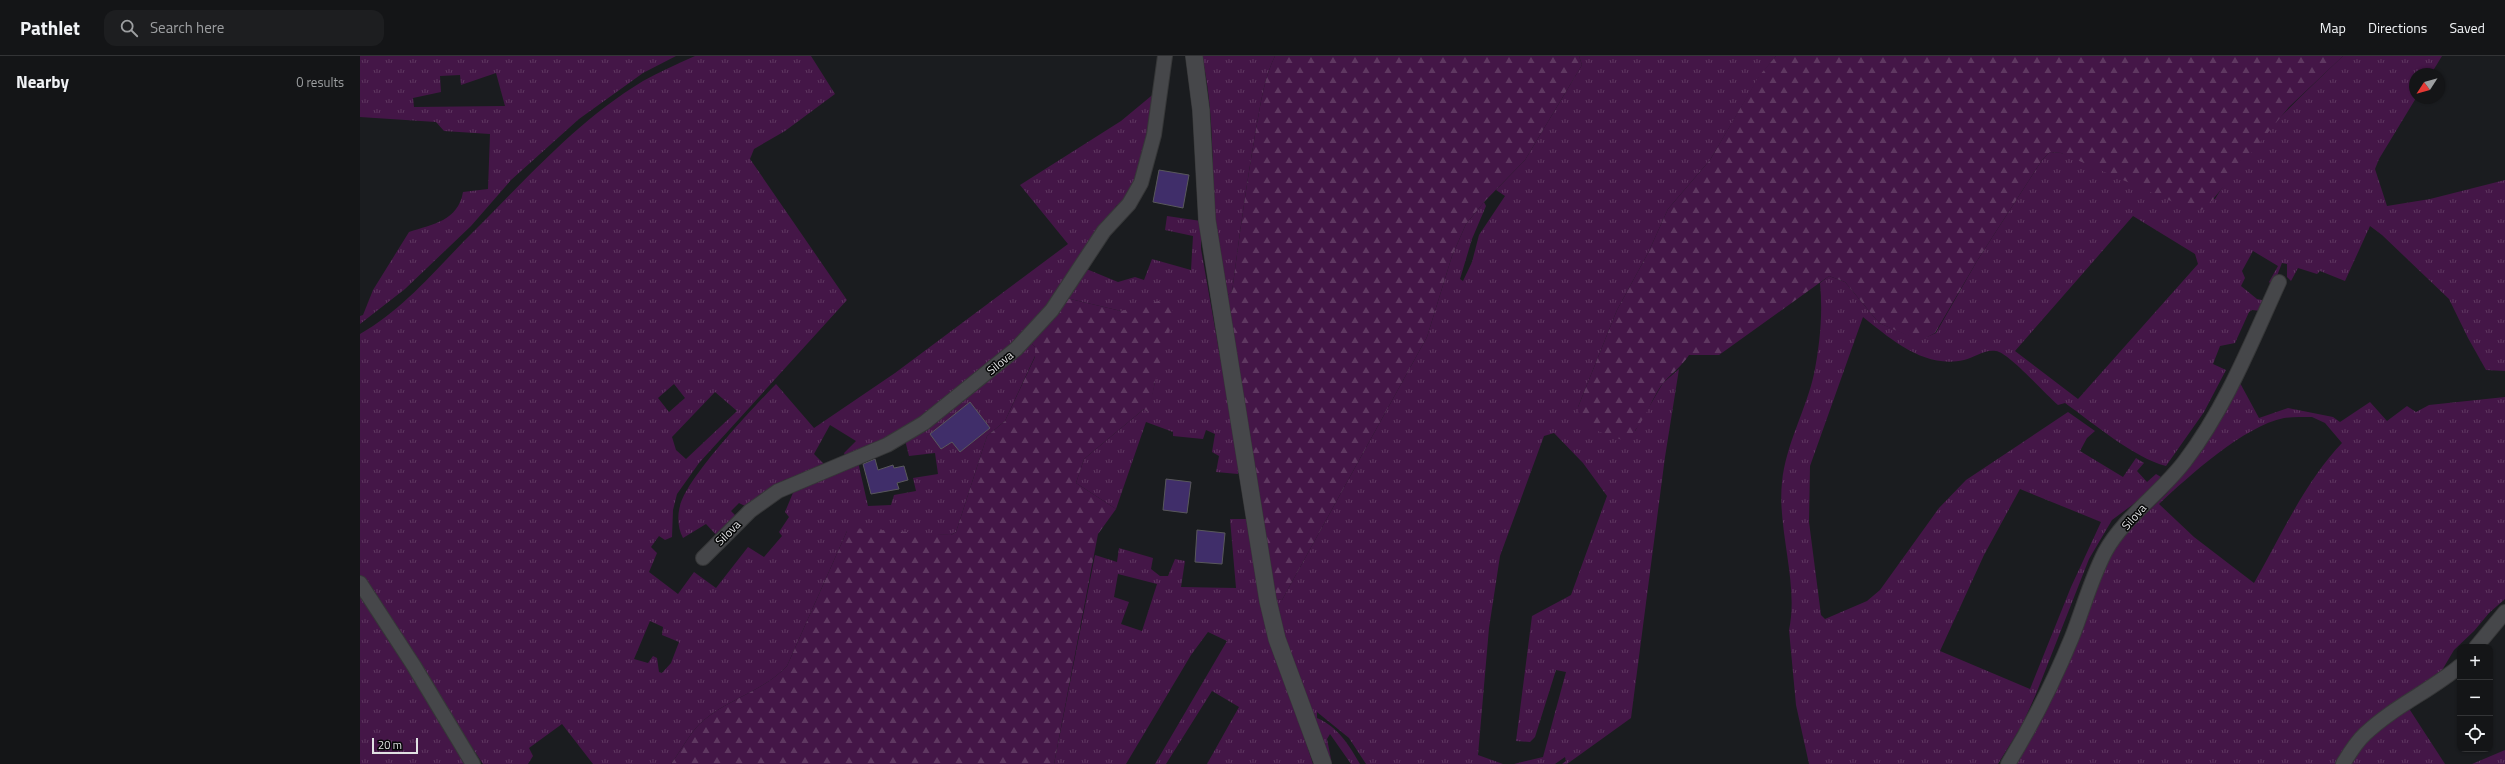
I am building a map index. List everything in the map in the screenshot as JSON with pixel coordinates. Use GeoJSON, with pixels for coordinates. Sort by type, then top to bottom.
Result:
{"type":"FeatureCollection","features":[{"type":"Feature","properties":{"kind":"street","name":"Silova"},"geometry":{"type":"LineString","coordinates":[[703,558],[750,511],[778,491],[887,445],[924,423],[1016,350],[1052,310],[1104,231],[1129,204],[1141,183],[1154,135],[1165,56]]}},
{"type":"Feature","properties":{"kind":"street"},"geometry":{"type":"LineString","coordinates":[[1194,56],[1201,110],[1207,220],[1268,601],[1277,638],[1322,764]]}},
{"type":"Feature","properties":{"kind":"street","name":"Silova"},"geometry":{"type":"LineString","coordinates":[[2008,764],[2028,731],[2051,686],[2106,551],[2134,514],[2160,491],[2186,461],[2226,396],[2279,282]]}},
{"type":"Feature","properties":{"kind":"street"},"geometry":{"type":"LineString","coordinates":[[360,582],[414,666],[473,764]]}},
{"type":"Feature","properties":{"kind":"street"},"geometry":{"type":"LineString","coordinates":[[2478,644],[2505,612]]}},
{"type":"Feature","properties":{"kind":"street"},"geometry":{"type":"LineString","coordinates":[[2343,764],[2364,735],[2392,712],[2440,682],[2457,668]]}},
{"type":"Feature","properties":{"kind":"green space"},"geometry":{"type":"Polygon","coordinates":[[[360,56],[676,56],[643,73],[579,119],[511,180],[471,226],[405,289],[360,324],[360,316],[363,315],[373,290],[409,232],[443,220],[450,215],[460,202],[463,192],[488,189],[490,134],[444,131],[436,122],[360,117],[360,56]],[[496,73],[461,85],[460,75],[440,76],[441,92],[413,98],[414,107],[505,106],[496,73]]]}},
{"type":"Feature","properties":{"kind":"green space"},"geometry":{"type":"Polygon","coordinates":[[[695,56],[811,56],[835,94],[785,131],[754,149],[750,159],[847,300],[699,463],[677,494],[673,510],[672,537],[665,540],[659,536],[651,547],[657,553],[649,572],[678,594],[694,572],[716,588],[748,547],[764,557],[782,536],[779,532],[789,517],[785,512],[795,488],[858,462],[868,506],[891,505],[894,495],[916,491],[913,478],[938,474],[935,453],[909,456],[905,440],[1029,341],[1035,347],[1035,356],[1005,421],[987,436],[956,532],[951,535],[847,531],[787,666],[768,682],[724,706],[699,724],[671,764],[593,764],[562,724],[529,748],[533,756],[528,764],[483,764],[360,576],[360,334],[390,314],[429,278],[550,155],[595,115],[618,97],[643,81],[695,56]],[[674,384],[658,398],[669,412],[685,398],[674,384]],[[715,392],[672,437],[676,450],[686,459],[737,411],[715,392]],[[650,621],[634,659],[648,663],[653,656],[657,658],[659,672],[662,673],[671,663],[679,642],[662,635],[663,627],[650,621]]]}},
{"type":"Feature","properties":{"kind":"green space"},"geometry":{"type":"Polygon","coordinates":[[[1202,56],[1275,56],[1260,105],[1232,292],[1222,299],[1216,230],[1211,117],[1202,56]]]}},
{"type":"Feature","properties":{"kind":"green space"},"geometry":{"type":"Polygon","coordinates":[[[1275,56],[1579,56],[1582,65],[1525,160],[1484,202],[1466,224],[1452,256],[1427,337],[1282,600],[1275,599],[1222,299],[1232,292],[1260,105],[1275,56]]]}},
{"type":"Feature","properties":{"kind":"green space"},"geometry":{"type":"Polygon","coordinates":[[[1579,56],[1776,56],[1759,77],[1710,160],[1668,209],[1648,253],[1617,310],[1578,407],[1635,431],[1663,383],[1679,369],[1665,457],[1631,718],[1567,764],[1562,764],[1566,761],[1565,757],[1555,764],[1514,764],[1543,757],[1566,672],[1556,670],[1535,737],[1530,742],[1516,741],[1532,616],[1571,595],[1607,496],[1583,463],[1554,433],[1544,436],[1500,556],[1489,628],[1478,755],[1503,764],[1366,764],[1349,738],[1317,712],[1317,718],[1331,726],[1342,737],[1360,764],[1351,764],[1330,734],[1327,739],[1332,764],[1328,764],[1283,632],[1275,599],[1282,600],[1427,337],[1452,256],[1466,224],[1484,202],[1486,206],[1472,239],[1460,279],[1463,281],[1472,262],[1479,235],[1505,196],[1496,190],[1525,160],[1582,65],[1579,56]]]}},
{"type":"Feature","properties":{"kind":"green space"},"geometry":{"type":"Polygon","coordinates":[[[1776,56],[2343,56],[2289,107],[2205,209],[2194,211],[2061,153],[2050,152],[2042,160],[1977,261],[1935,333],[1920,341],[1879,323],[1845,282],[1829,276],[1719,355],[1689,355],[1664,382],[1635,431],[1629,437],[1622,440],[1593,429],[1582,420],[1578,407],[1617,310],[1648,253],[1668,209],[1710,160],[1759,76],[1776,56]]]}},
{"type":"Feature","properties":{"kind":"green space"},"geometry":{"type":"Polygon","coordinates":[[[2343,56],[2442,56],[2435,68],[2409,68],[2409,104],[2412,104],[2379,159],[2375,169],[2387,206],[2430,199],[2505,180],[2505,371],[2486,370],[2449,299],[2382,235],[2370,226],[2345,281],[2320,271],[2317,274],[2298,268],[2291,281],[2287,277],[2287,264],[2282,263],[2273,286],[2269,282],[2278,266],[2253,251],[2242,271],[2245,278],[2241,286],[2257,299],[2266,301],[2261,311],[2252,310],[2249,312],[2235,343],[2220,346],[2213,364],[2226,370],[2204,412],[2166,466],[2141,456],[2127,448],[2065,403],[2058,405],[2002,353],[1987,351],[1964,360],[1949,362],[1935,360],[1922,356],[1897,343],[1863,317],[1810,466],[1809,522],[1821,615],[1825,619],[1867,601],[1880,590],[1939,508],[1966,480],[2068,412],[2095,431],[2087,438],[2080,451],[2123,477],[2136,458],[2144,463],[2137,471],[2147,482],[2156,474],[2161,477],[2147,494],[2112,520],[2089,559],[2036,694],[2022,725],[1998,764],[1809,764],[1796,705],[1789,630],[1791,612],[1790,575],[1781,500],[1784,468],[1806,401],[1816,363],[1821,317],[1820,283],[1829,276],[1845,282],[1879,323],[1920,340],[1936,333],[1977,261],[2042,160],[2050,152],[2061,153],[2215,199],[2227,180],[2257,142],[2343,56]],[[2133,216],[2015,351],[2078,399],[2198,264],[2195,254],[2133,216]],[[2020,489],[1984,555],[1940,651],[2030,689],[2071,587],[2101,522],[2020,489]]]}},
{"type":"Feature","properties":{"kind":"green space"},"geometry":{"type":"Polygon","coordinates":[[[1156,92],[1151,141],[1128,198],[1116,206],[1110,218],[1084,256],[1023,338],[908,429],[846,458],[844,453],[856,441],[830,425],[814,454],[826,466],[784,480],[749,508],[739,503],[731,511],[738,518],[719,538],[706,524],[683,538],[679,527],[678,514],[685,493],[722,443],[776,384],[814,428],[895,373],[1068,244],[1020,185],[1121,121],[1156,92]]]}},
{"type":"Feature","properties":{"kind":"green space"},"geometry":{"type":"Polygon","coordinates":[[[1167,216],[1201,221],[1201,249],[1240,469],[1238,474],[1216,472],[1219,456],[1212,452],[1215,434],[1206,430],[1203,439],[1173,436],[1173,432],[1146,422],[1116,509],[1076,483],[1084,459],[1144,409],[1148,412],[1155,382],[1128,311],[1121,311],[1066,298],[1084,268],[1118,282],[1135,277],[1144,280],[1152,259],[1191,270],[1193,236],[1165,230],[1167,216]]]}},
{"type":"Feature","properties":{"kind":"green space"},"geometry":{"type":"Polygon","coordinates":[[[1066,298],[1121,311],[1162,300],[1169,303],[1174,314],[1155,382],[1149,413],[1144,409],[1084,459],[1076,483],[1116,509],[1098,534],[1054,764],[671,764],[699,724],[724,706],[768,682],[787,666],[847,531],[853,528],[951,535],[956,532],[987,436],[1005,421],[1035,357],[1035,347],[1029,341],[1066,298]]]}},
{"type":"Feature","properties":{"kind":"green space"},"geometry":{"type":"Polygon","coordinates":[[[2240,383],[2259,418],[2288,408],[2333,417],[2340,422],[2370,402],[2387,421],[2407,406],[2416,412],[2429,405],[2505,397],[2505,599],[2489,613],[2474,631],[2460,644],[2457,644],[2457,647],[2438,677],[2338,764],[2015,764],[2108,557],[2120,539],[2167,493],[2187,467],[2240,383]],[[2312,417],[2284,418],[2268,423],[2235,441],[2201,467],[2159,504],[2194,537],[2254,583],[2305,492],[2328,459],[2342,443],[2325,423],[2312,417]]]}},
{"type":"Feature","properties":{"kind":"green space"},"geometry":{"type":"Polygon","coordinates":[[[1230,519],[1246,519],[1263,612],[1313,764],[1207,764],[1239,707],[1212,691],[1166,764],[1155,764],[1227,641],[1208,632],[1191,655],[1126,764],[1054,764],[1095,555],[1117,562],[1119,548],[1153,558],[1151,569],[1160,576],[1168,576],[1175,559],[1185,561],[1181,587],[1236,588],[1230,519]],[[1118,574],[1114,597],[1129,602],[1121,624],[1142,631],[1157,584],[1118,574]]]}},
{"type":"Feature","properties":{"kind":"green space"},"geometry":{"type":"Polygon","coordinates":[[[360,588],[475,764],[360,764],[360,588]]]}},
{"type":"Feature","properties":{"kind":"green space"},"geometry":{"type":"Polygon","coordinates":[[[2408,707],[2445,764],[2349,764],[2362,745],[2408,707]]]}},
{"type":"Feature","properties":{"kind":"green space"},"geometry":{"type":"Polygon","coordinates":[[[2505,750],[2505,764],[2472,764],[2505,750]]]}},
{"type":"Feature","properties":{"kind":"building"},"geometry":{"type":"Polygon","coordinates":[[[1159,170],[1189,175],[1183,208],[1153,202],[1159,170]]]}},
{"type":"Feature","properties":{"kind":"building"},"geometry":{"type":"Polygon","coordinates":[[[970,402],[990,428],[960,452],[952,442],[941,449],[930,434],[970,402]]]}},
{"type":"Feature","properties":{"kind":"building"},"geometry":{"type":"Polygon","coordinates":[[[875,459],[878,470],[893,465],[894,468],[904,466],[908,480],[897,483],[899,489],[871,494],[863,464],[875,459]]]}},
{"type":"Feature","properties":{"kind":"building"},"geometry":{"type":"Polygon","coordinates":[[[1166,479],[1191,482],[1187,513],[1163,510],[1166,479]]]}},
{"type":"Feature","properties":{"kind":"building"},"geometry":{"type":"Polygon","coordinates":[[[1197,530],[1225,533],[1222,564],[1195,562],[1197,530]]]}}]}
